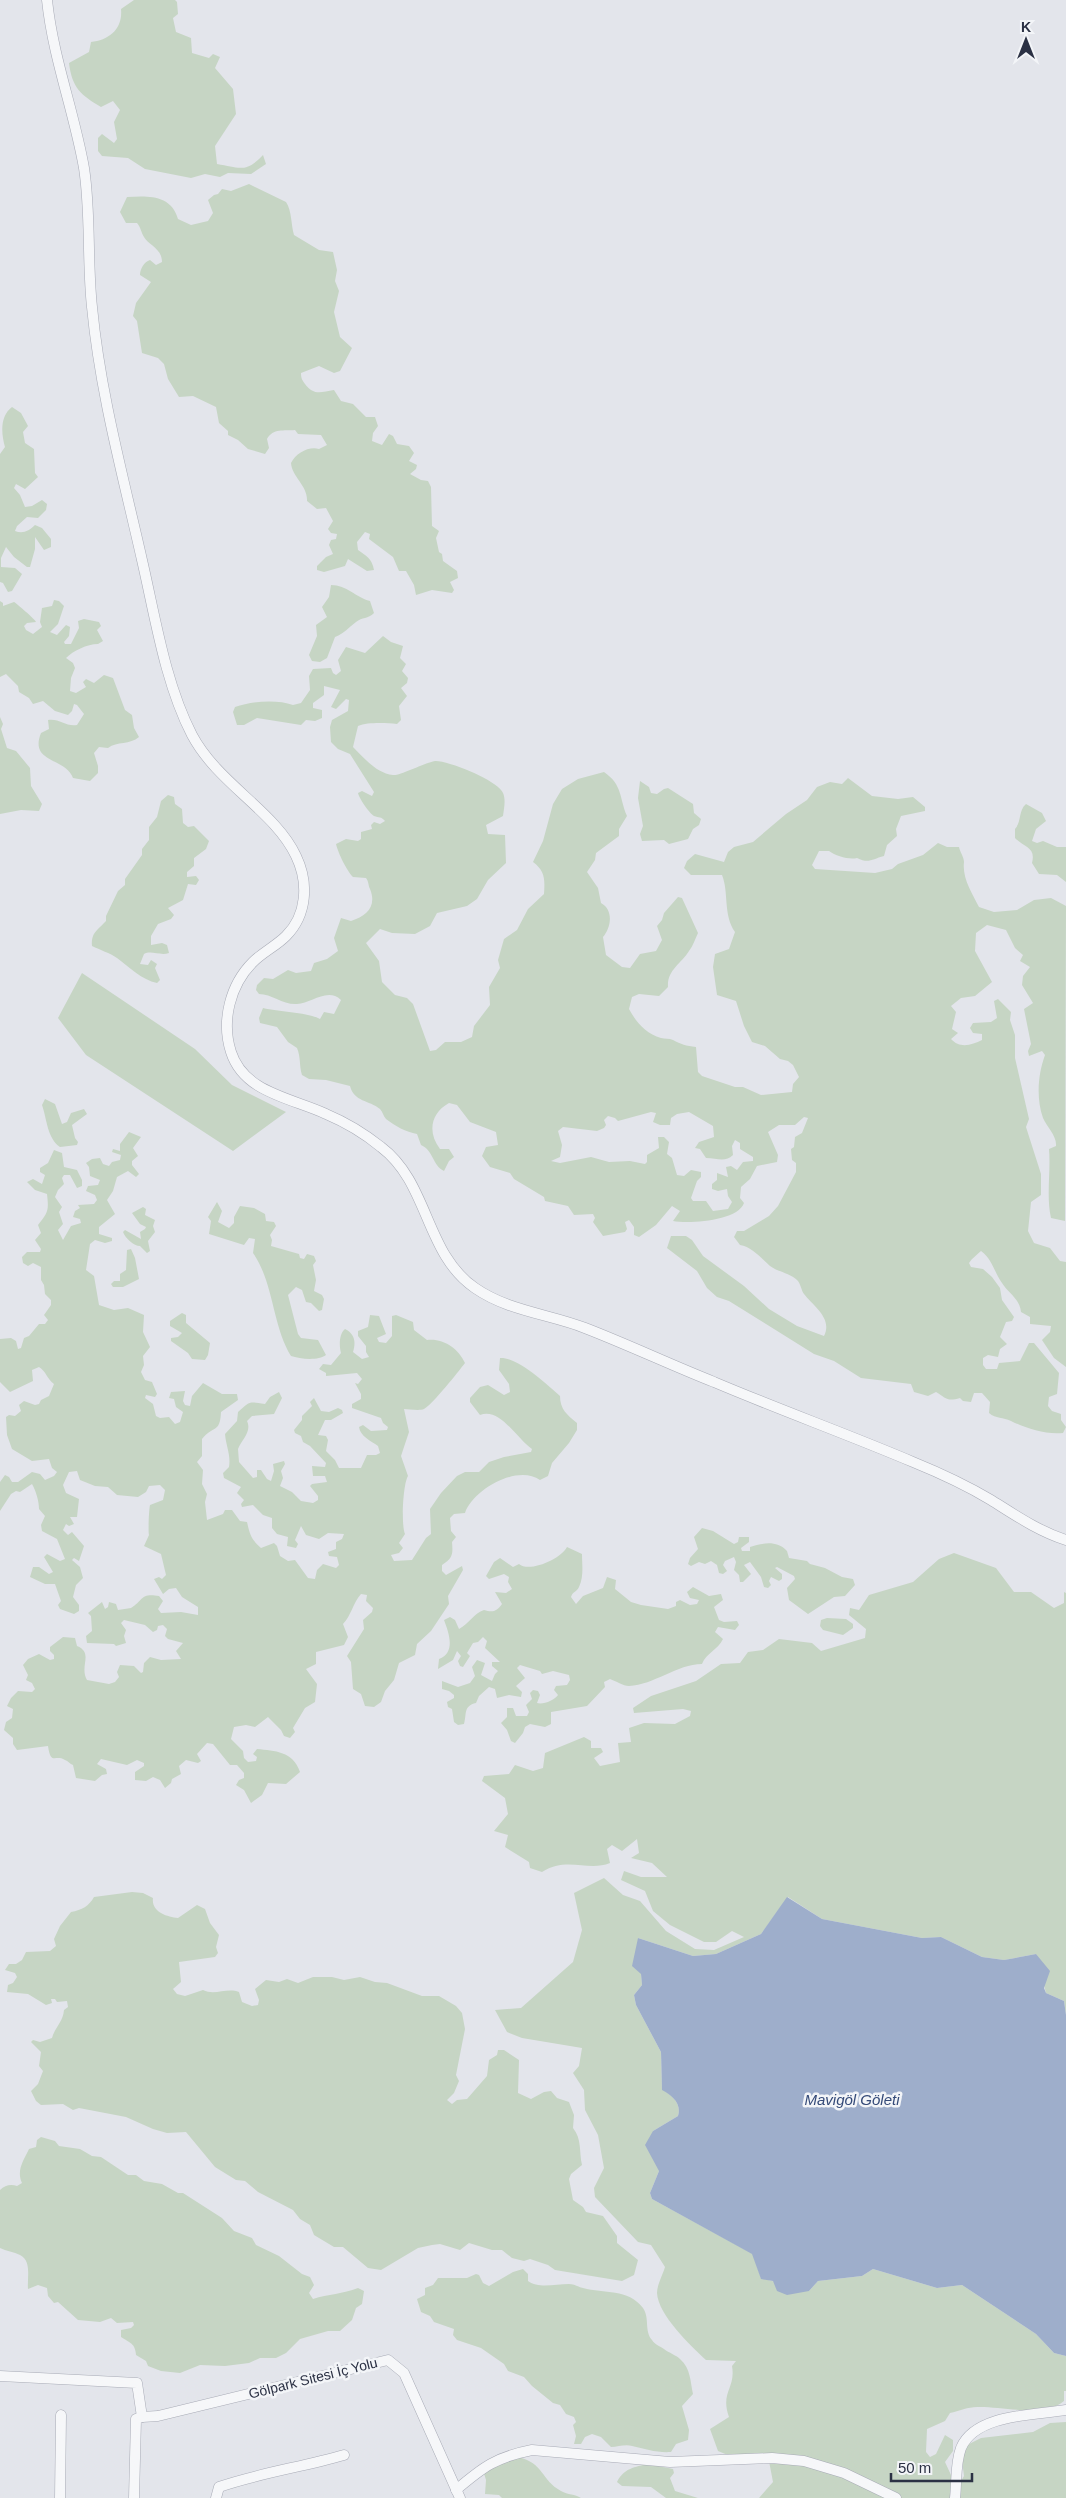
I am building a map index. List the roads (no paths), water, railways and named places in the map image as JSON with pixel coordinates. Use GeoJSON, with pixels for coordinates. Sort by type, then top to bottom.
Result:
{"type":"FeatureCollection","features":[{"type":"Feature","properties":{"kind":"street"},"geometry":{"type":"LineString","coordinates":[[47,0],[58,70],[74,121],[84,170],[91,301],[98,362],[162,648],[177,698],[192,734],[202,750],[222,777],[288,841],[301,867],[304,906],[299,920],[286,937],[253,962],[238,981],[231,997],[227,1035],[230,1051],[237,1066],[263,1089],[326,1114],[386,1150],[410,1180],[443,1255],[457,1273],[476,1289],[516,1308],[582,1326],[716,1383],[916,1463],[961,1483],[1042,1531],[1066,1540]]}},
{"type":"Feature","properties":{"kind":"street","name":"Gölpark Sitesi İç Yolu"},"geometry":{"type":"LineString","coordinates":[[142,2417],[158,2416],[388,2360],[404,2373],[458,2494]]}},
{"type":"Feature","properties":{"kind":"street"},"geometry":{"type":"LineString","coordinates":[[0,2376],[137,2383],[142,2417],[136,2419],[134,2498]]}},
{"type":"Feature","properties":{"kind":"street"},"geometry":{"type":"LineString","coordinates":[[955,2498],[957,2463],[965,2440],[974,2430],[1006,2419],[1066,2410]]}},
{"type":"Feature","properties":{"kind":"street"},"geometry":{"type":"LineString","coordinates":[[60,2498],[61,2415]]}},
{"type":"Feature","properties":{"kind":"street"},"geometry":{"type":"LineString","coordinates":[[458,2494],[484,2467],[514,2453],[532,2450],[670,2462],[772,2458],[804,2461],[844,2473],[896,2498]]}},
{"type":"Feature","properties":{"kind":"street"},"geometry":{"type":"LineString","coordinates":[[216,2498],[219,2487],[240,2480],[305,2466],[344,2455]]}},
{"type":"Feature","properties":{"kind":"water","name":"Mavigöl Göleti"},"geometry":{"type":"Polygon","coordinates":[[[787,1897],[822,1919],[922,1938],[941,1937],[982,1957],[1004,1960],[1036,1954],[1050,1971],[1044,1988],[1046,1993],[1064,2001],[1066,2015],[1066,2356],[1054,2353],[1036,2334],[962,2285],[937,2288],[873,2269],[862,2276],[818,2281],[809,2291],[787,2295],[777,2291],[773,2281],[761,2279],[752,2254],[652,2199],[650,2193],[659,2171],[645,2145],[653,2131],[678,2116],[679,2108],[675,2100],[662,2090],[661,2052],[636,2005],[634,1995],[642,1985],[641,1974],[632,1966],[638,1938],[693,1956],[716,1954],[761,1934],[787,1897]]]}}]}
